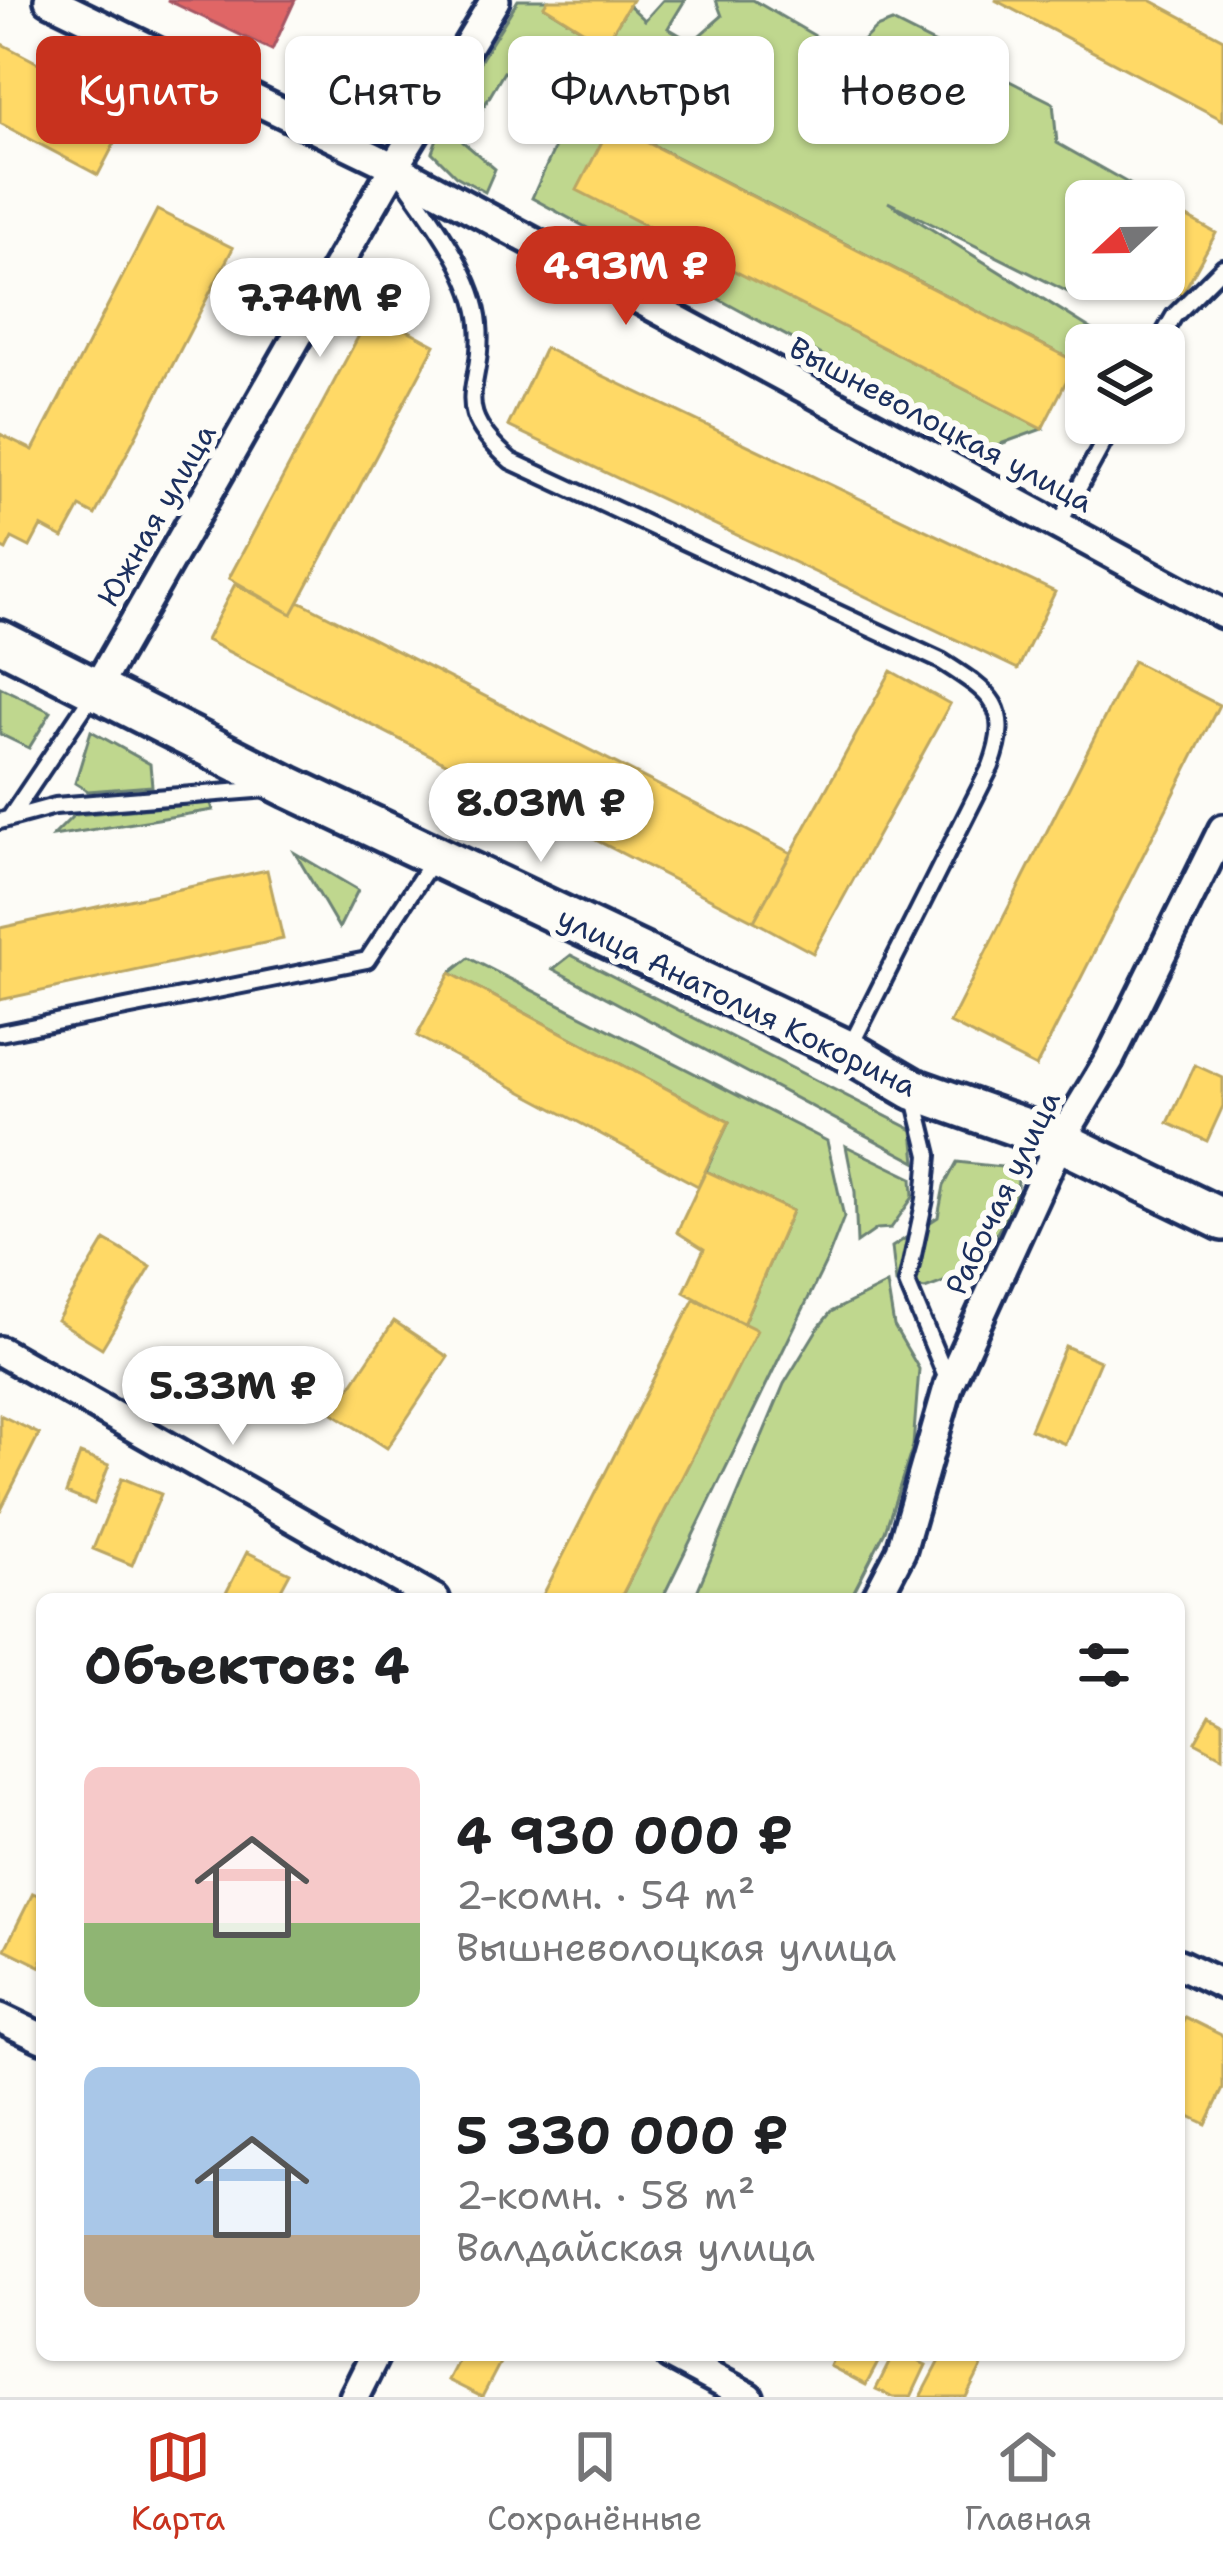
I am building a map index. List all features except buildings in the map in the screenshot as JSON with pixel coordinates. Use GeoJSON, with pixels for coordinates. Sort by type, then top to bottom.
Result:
{"type":"FeatureCollection","features":[{"type":"Feature","properties":{"kind":"street","name":"Вышневолоцкая улица"},"geometry":{"type":"LineString","coordinates":[[49,0],[394,167],[1223,614]]}},
{"type":"Feature","properties":{"kind":"street","name":"Южная улица"},"geometry":{"type":"LineString","coordinates":[[94,691],[495,0]]}},
{"type":"Feature","properties":{"kind":"street","name":"улица Анатолия Кокорина"},"geometry":{"type":"LineString","coordinates":[[0,641],[289,788],[848,1052],[913,1089],[1060,1141],[1223,1220]]}},
{"type":"Feature","properties":{"kind":"street","name":"Рабочая улица"},"geometry":{"type":"LineString","coordinates":[[879,1593],[901,1551],[949,1384],[1060,1141],[1109,1060],[1223,830]]}},
{"type":"Feature","properties":{"kind":"street"},"geometry":{"type":"LineString","coordinates":[[0,1351],[424,1593]]}},
{"type":"Feature","properties":{"kind":"street"},"geometry":{"type":"LineString","coordinates":[[1185,1967],[1223,1985]]}},
{"type":"Feature","properties":{"kind":"street"},"geometry":{"type":"LineString","coordinates":[[0,2018],[36,2035]]}},
{"type":"Feature","properties":{"kind":"street"},"geometry":{"type":"LineString","coordinates":[[354,2397],[372,2361]]}},
{"type":"Feature","properties":{"kind":"street"},"geometry":{"type":"LineString","coordinates":[[681,2361],[749,2397]]}},
{"type":"Feature","properties":{"kind":"lane"},"geometry":{"type":"LineString","coordinates":[[394,167],[458,260],[479,322],[472,416],[490,443],[511,461],[941,662],[976,683],[999,711],[1003,735],[991,766],[848,1052]]}},
{"type":"Feature","properties":{"kind":"lane"},"geometry":{"type":"LineString","coordinates":[[1169,324],[1223,268]]}},
{"type":"Feature","properties":{"kind":"lane"},"geometry":{"type":"LineString","coordinates":[[1058,526],[1103,444]]}},
{"type":"Feature","properties":{"kind":"lane"},"geometry":{"type":"LineString","coordinates":[[4,818],[94,691]]}},
{"type":"Feature","properties":{"kind":"lane"},"geometry":{"type":"LineString","coordinates":[[4,818],[56,806],[289,788]]}},
{"type":"Feature","properties":{"kind":"lane"},"geometry":{"type":"LineString","coordinates":[[0,1033],[367,960],[435,856]]}},
{"type":"Feature","properties":{"kind":"lane"},"geometry":{"type":"LineString","coordinates":[[913,1089],[929,1155],[926,1199],[907,1283],[949,1384]]}},
{"type":"Feature","properties":{"kind":"green space"},"geometry":{"type":"Polygon","coordinates":[[[518,0],[548,0],[545,7],[592,36],[508,36],[508,74],[504,72],[484,106],[484,55],[518,0]]]}},
{"type":"Feature","properties":{"kind":"green space"},"geometry":{"type":"Polygon","coordinates":[[[663,0],[685,0],[668,28],[682,36],[610,36],[629,5],[645,20],[663,0]]]}},
{"type":"Feature","properties":{"kind":"green space"},"geometry":{"type":"Polygon","coordinates":[[[716,0],[753,0],[815,36],[798,36],[798,144],[1009,144],[1009,81],[1053,103],[1057,143],[1123,180],[1065,180],[1065,290],[888,202],[1083,324],[1065,324],[1065,356],[651,144],[774,144],[774,36],[699,36],[722,16],[716,0]]]}},
{"type":"Feature","properties":{"kind":"green space"},"geometry":{"type":"Polygon","coordinates":[[[892,22],[920,36],[868,36],[892,22]]]}},
{"type":"Feature","properties":{"kind":"green space"},"geometry":{"type":"Polygon","coordinates":[[[435,144],[465,144],[495,169],[485,192],[456,176],[432,152],[435,144]]]}},
{"type":"Feature","properties":{"kind":"green space"},"geometry":{"type":"Polygon","coordinates":[[[556,144],[602,144],[578,189],[1042,429],[992,447],[532,198],[556,144]]]}},
{"type":"Feature","properties":{"kind":"green space"},"geometry":{"type":"Polygon","coordinates":[[[0,687],[51,712],[29,748],[0,734],[0,687]]]}},
{"type":"Feature","properties":{"kind":"green space"},"geometry":{"type":"Polygon","coordinates":[[[91,731],[150,764],[152,786],[88,791],[75,783],[91,731]]]}},
{"type":"Feature","properties":{"kind":"green space"},"geometry":{"type":"Polygon","coordinates":[[[211,803],[213,810],[53,836],[74,815],[211,803]]]}},
{"type":"Feature","properties":{"kind":"green space"},"geometry":{"type":"Polygon","coordinates":[[[295,853],[358,890],[339,928],[295,853]]]}},
{"type":"Feature","properties":{"kind":"green space"},"geometry":{"type":"Polygon","coordinates":[[[571,955],[913,1130],[916,1162],[553,969],[571,955]]]}},
{"type":"Feature","properties":{"kind":"green space"},"geometry":{"type":"Polygon","coordinates":[[[469,958],[827,1141],[844,1217],[665,1593],[623,1593],[756,1331],[743,1324],[792,1211],[706,1171],[729,1122],[450,973],[469,958]]]}},
{"type":"Feature","properties":{"kind":"green space"},"geometry":{"type":"Polygon","coordinates":[[[846,1146],[912,1178],[913,1197],[891,1228],[877,1229],[857,1243],[855,1192],[846,1146]]]}},
{"type":"Feature","properties":{"kind":"green space"},"geometry":{"type":"Polygon","coordinates":[[[957,1162],[1010,1168],[1018,1181],[1014,1203],[976,1270],[925,1289],[896,1283],[892,1247],[938,1217],[944,1186],[957,1162]]]}},
{"type":"Feature","properties":{"kind":"green space"},"geometry":{"type":"Polygon","coordinates":[[[887,1284],[894,1326],[919,1369],[913,1446],[885,1531],[853,1593],[697,1593],[784,1384],[831,1312],[887,1284]]]}}]}
